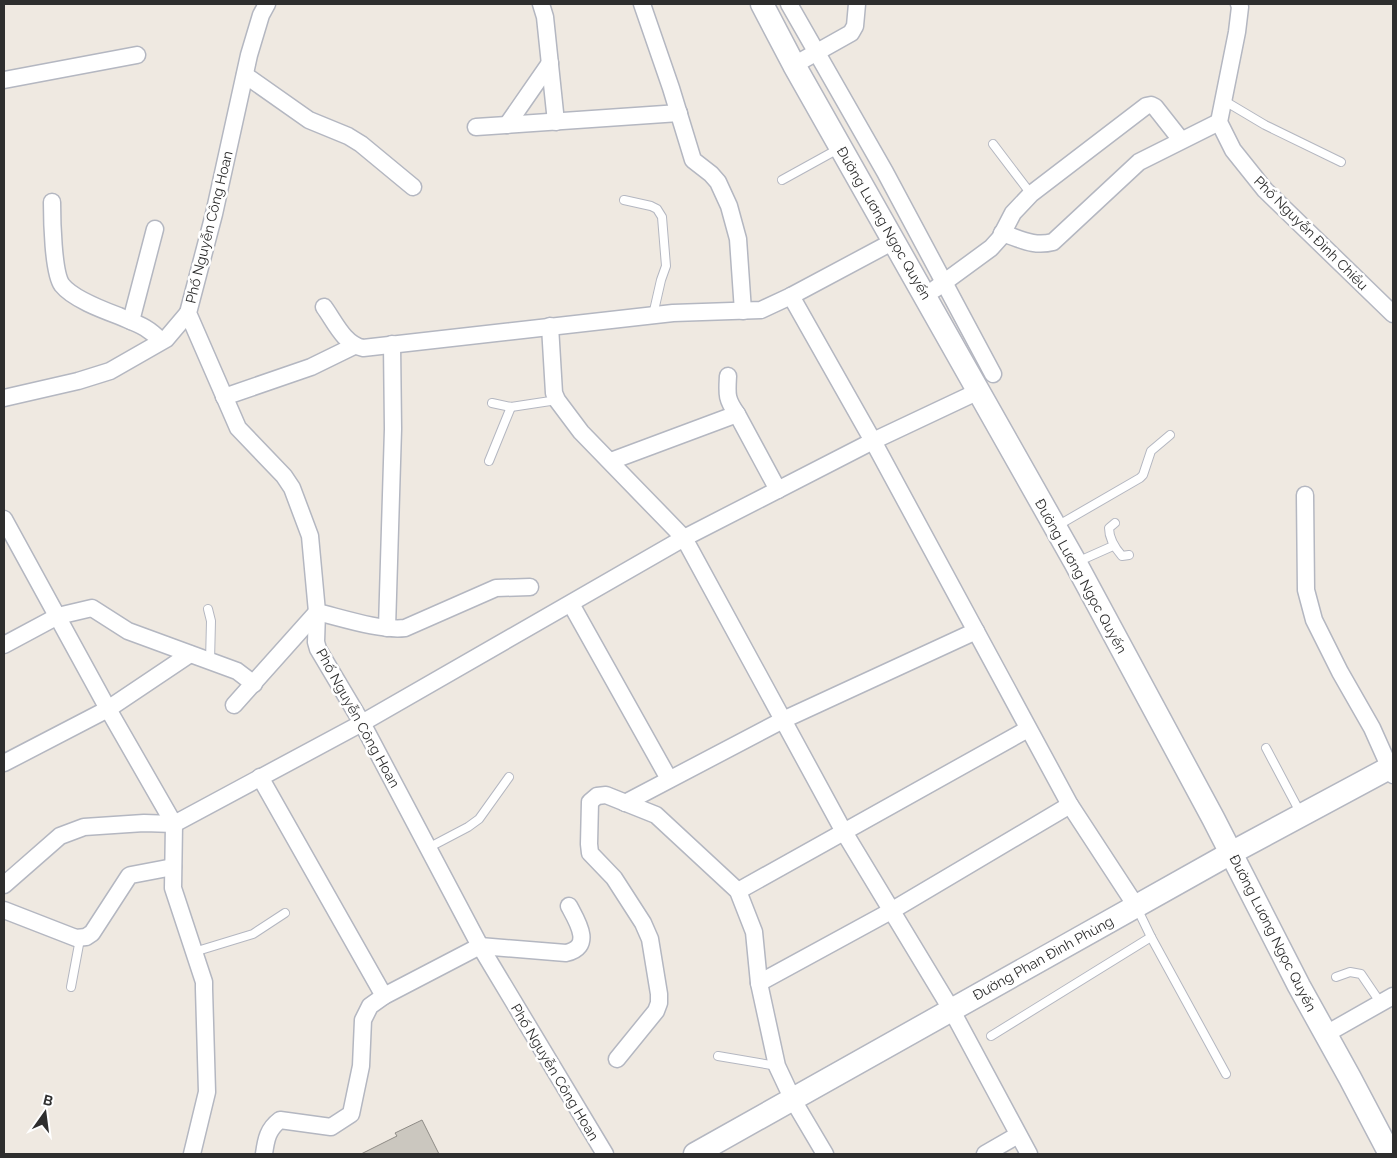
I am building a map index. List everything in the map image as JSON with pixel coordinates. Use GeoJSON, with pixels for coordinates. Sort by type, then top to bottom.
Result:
{"type":"FeatureCollection","features":[{"type":"Feature","properties":{"kind":"main road","name":"Đường Lương Ngọc Quyến"},"geometry":{"type":"LineString","coordinates":[[762,4],[794,66],[925,296],[986,382],[1055,527],[1231,853],[1299,986],[1390,1154]]}},
{"type":"Feature","properties":{"kind":"main road","name":"Đường Phan Đình Phùng"},"geometry":{"type":"LineString","coordinates":[[694,1154],[1231,853],[1302,814],[1392,770]]}},
{"type":"Feature","properties":{"kind":"street","name":"Phố Nguyễn Công Hoan"},"geometry":{"type":"LineString","coordinates":[[267,4],[248,55],[214,214],[188,313],[238,428],[284,476],[292,488],[310,536],[317,612],[316,642],[318,650],[362,723],[480,946],[605,1154]]}},
{"type":"Feature","properties":{"kind":"street"},"geometry":{"type":"LineString","coordinates":[[541,4],[545,17],[556,122]]}},
{"type":"Feature","properties":{"kind":"street"},"geometry":{"type":"LineString","coordinates":[[642,4],[693,160],[718,182],[729,206],[738,239],[743,311]]}},
{"type":"Feature","properties":{"kind":"street"},"geometry":{"type":"LineString","coordinates":[[4,885],[60,836],[84,827],[144,823],[174,824],[362,723],[684,538],[986,382],[944,283],[885,172],[789,4]]}},
{"type":"Feature","properties":{"kind":"street"},"geometry":{"type":"LineString","coordinates":[[794,66],[854,30],[857,4]]}},
{"type":"Feature","properties":{"kind":"street"},"geometry":{"type":"LineString","coordinates":[[1002,233],[1034,244],[1053,242],[1139,162],[1219,122],[1237,32],[1239,4]]}},
{"type":"Feature","properties":{"kind":"street"},"geometry":{"type":"LineString","coordinates":[[4,80],[137,55]]}},
{"type":"Feature","properties":{"kind":"street"},"geometry":{"type":"LineString","coordinates":[[507,125],[550,63]]}},
{"type":"Feature","properties":{"kind":"street"},"geometry":{"type":"LineString","coordinates":[[244,75],[309,120],[348,136],[361,144],[414,187]]}},
{"type":"Feature","properties":{"kind":"street"},"geometry":{"type":"LineString","coordinates":[[925,296],[991,248],[1013,213],[1032,194],[1146,106],[1151,105],[1155,107],[1181,140]]}},
{"type":"Feature","properties":{"kind":"street"},"geometry":{"type":"LineString","coordinates":[[476,127],[679,113]]}},
{"type":"Feature","properties":{"kind":"street","name":"Phố Nguyễn Đình Chiểu"},"geometry":{"type":"LineString","coordinates":[[1219,122],[1233,150],[1265,190],[1384,308],[1393,314]]}},
{"type":"Feature","properties":{"kind":"street"},"geometry":{"type":"LineString","coordinates":[[52,202],[53,239],[61,283],[64,287],[87,303],[148,328],[161,341]]}},
{"type":"Feature","properties":{"kind":"street"},"geometry":{"type":"LineString","coordinates":[[131,321],[155,228]]}},
{"type":"Feature","properties":{"kind":"street"},"geometry":{"type":"LineString","coordinates":[[324,307],[345,337],[354,346],[363,348],[653,315],[761,310],[894,241]]}},
{"type":"Feature","properties":{"kind":"street"},"geometry":{"type":"LineString","coordinates":[[791,296],[873,441],[1070,805],[1136,906]]}},
{"type":"Feature","properties":{"kind":"street"},"geometry":{"type":"LineString","coordinates":[[4,396],[78,381],[110,371],[161,341],[175,329],[188,313]]}},
{"type":"Feature","properties":{"kind":"street"},"geometry":{"type":"LineString","coordinates":[[550,326],[554,393],[557,400],[581,432],[684,538],[844,832],[951,1009],[1029,1154]]}},
{"type":"Feature","properties":{"kind":"street"},"geometry":{"type":"LineString","coordinates":[[387,628],[394,429],[392,344]]}},
{"type":"Feature","properties":{"kind":"street"},"geometry":{"type":"LineString","coordinates":[[224,397],[311,367],[354,346]]}},
{"type":"Feature","properties":{"kind":"street"},"geometry":{"type":"LineString","coordinates":[[728,376],[727,398],[729,403],[737,414],[778,490]]}},
{"type":"Feature","properties":{"kind":"street"},"geometry":{"type":"LineString","coordinates":[[611,461],[737,414]]}},
{"type":"Feature","properties":{"kind":"street"},"geometry":{"type":"LineString","coordinates":[[1305,495],[1306,590],[1314,620],[1340,672],[1372,728],[1392,770]]}},
{"type":"Feature","properties":{"kind":"street"},"geometry":{"type":"LineString","coordinates":[[4,519],[108,709],[174,824],[174,895],[194,952],[204,989],[208,1087],[192,1154]]}},
{"type":"Feature","properties":{"kind":"street"},"geometry":{"type":"LineString","coordinates":[[234,705],[317,612],[387,628],[405,628],[496,588],[530,587]]}},
{"type":"Feature","properties":{"kind":"street"},"geometry":{"type":"LineString","coordinates":[[570,604],[669,779]]}},
{"type":"Feature","properties":{"kind":"street"},"geometry":{"type":"LineString","coordinates":[[4,645],[58,616],[92,608],[128,631],[242,674],[254,684]]}},
{"type":"Feature","properties":{"kind":"street"},"geometry":{"type":"LineString","coordinates":[[625,803],[783,720],[976,632]]}},
{"type":"Feature","properties":{"kind":"street"},"geometry":{"type":"LineString","coordinates":[[4,763],[108,709],[190,654]]}},
{"type":"Feature","properties":{"kind":"street"},"geometry":{"type":"LineString","coordinates":[[738,891],[1028,729]]}},
{"type":"Feature","properties":{"kind":"street"},"geometry":{"type":"LineString","coordinates":[[260,777],[384,996]]}},
{"type":"Feature","properties":{"kind":"street"},"geometry":{"type":"LineString","coordinates":[[616,1059],[656,1011],[659,994],[650,939],[643,923],[614,878],[590,853],[590,802],[597,796],[606,795],[656,815],[738,891],[754,932],[758,983],[777,1066],[793,1100],[825,1154]]}},
{"type":"Feature","properties":{"kind":"street"},"geometry":{"type":"LineString","coordinates":[[758,983],[891,911],[1070,805]]}},
{"type":"Feature","properties":{"kind":"street"},"geometry":{"type":"LineString","coordinates":[[4,910],[80,939],[92,933],[131,874],[173,867]]}},
{"type":"Feature","properties":{"kind":"street"},"geometry":{"type":"LineString","coordinates":[[264,1154],[266,1139],[271,1127],[280,1120],[331,1127],[351,1114],[361,1066],[362,1020],[370,1006],[384,996],[480,946],[573,952],[582,937],[581,929],[570,906]]}},
{"type":"Feature","properties":{"kind":"street"},"geometry":{"type":"LineString","coordinates":[[1326,1034],[1387,999]]}},
{"type":"Feature","properties":{"kind":"street"},"geometry":{"type":"LineString","coordinates":[[985,1154],[1018,1135]]}},
{"type":"Feature","properties":{"kind":"lane"},"geometry":{"type":"LineString","coordinates":[[1223,100],[1265,126],[1341,162]]}},
{"type":"Feature","properties":{"kind":"lane"},"geometry":{"type":"LineString","coordinates":[[994,144],[1032,194]]}},
{"type":"Feature","properties":{"kind":"lane"},"geometry":{"type":"LineString","coordinates":[[782,180],[841,148]]}},
{"type":"Feature","properties":{"kind":"lane"},"geometry":{"type":"LineString","coordinates":[[624,200],[657,209],[662,217],[666,266],[660,280],[653,315]]}},
{"type":"Feature","properties":{"kind":"lane"},"geometry":{"type":"LineString","coordinates":[[492,403],[511,407],[557,400]]}},
{"type":"Feature","properties":{"kind":"lane"},"geometry":{"type":"LineString","coordinates":[[488,461],[511,407]]}},
{"type":"Feature","properties":{"kind":"lane"},"geometry":{"type":"LineString","coordinates":[[1055,527],[1140,478],[1143,475],[1151,451],[1170,435]]}},
{"type":"Feature","properties":{"kind":"lane"},"geometry":{"type":"LineString","coordinates":[[1115,522],[1109,528],[1113,546],[1122,556],[1129,555]]}},
{"type":"Feature","properties":{"kind":"lane"},"geometry":{"type":"LineString","coordinates":[[1075,562],[1113,546]]}},
{"type":"Feature","properties":{"kind":"lane"},"geometry":{"type":"LineString","coordinates":[[208,609],[212,621],[210,661]]}},
{"type":"Feature","properties":{"kind":"lane"},"geometry":{"type":"LineString","coordinates":[[1266,748],[1302,814]]}},
{"type":"Feature","properties":{"kind":"lane"},"geometry":{"type":"LineString","coordinates":[[428,848],[468,827],[479,819],[509,777]]}},
{"type":"Feature","properties":{"kind":"lane"},"geometry":{"type":"LineString","coordinates":[[1136,906],[1226,1074]]}},
{"type":"Feature","properties":{"kind":"lane"},"geometry":{"type":"LineString","coordinates":[[194,952],[253,934],[285,913]]}},
{"type":"Feature","properties":{"kind":"lane"},"geometry":{"type":"LineString","coordinates":[[991,1036],[1151,937]]}},
{"type":"Feature","properties":{"kind":"lane"},"geometry":{"type":"LineString","coordinates":[[71,987],[80,939]]}},
{"type":"Feature","properties":{"kind":"lane"},"geometry":{"type":"LineString","coordinates":[[1336,977],[1350,972],[1361,974],[1387,999]]}},
{"type":"Feature","properties":{"kind":"lane"},"geometry":{"type":"LineString","coordinates":[[718,1056],[777,1066]]}},
{"type":"Feature","properties":{"kind":"building"},"geometry":{"type":"Polygon","coordinates":[[[422,1120],[439,1154],[361,1154],[397,1136],[395,1133],[422,1120]]]}}]}
